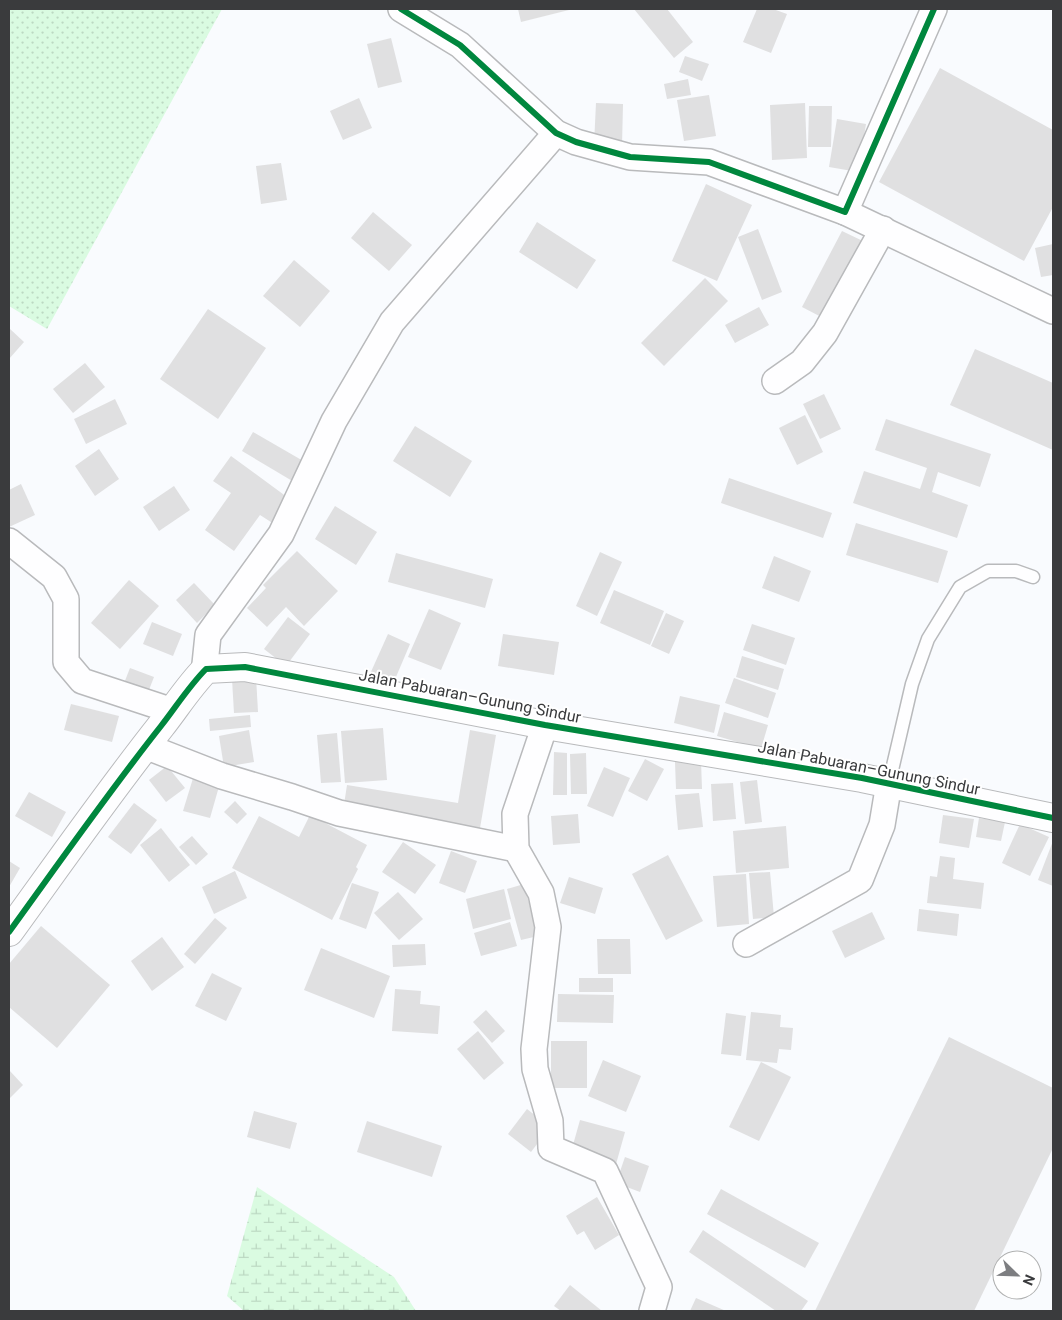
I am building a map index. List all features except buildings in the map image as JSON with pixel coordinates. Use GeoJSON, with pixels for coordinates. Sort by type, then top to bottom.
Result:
{"type":"FeatureCollection","features":[{"type":"Feature","properties":{"kind":"street"},"geometry":{"type":"LineString","coordinates":[[401,9],[460,45],[556,133],[576,142],[630,157],[709,162],[845,212],[1053,310]]}},
{"type":"Feature","properties":{"kind":"street"},"geometry":{"type":"LineString","coordinates":[[845,212],[934,9]]}},
{"type":"Feature","properties":{"kind":"street"},"geometry":{"type":"LineString","coordinates":[[9,932],[145,746],[173,712],[196,678],[206,669],[204,664],[208,635],[281,534],[334,421],[392,322],[556,133]]}},
{"type":"Feature","properties":{"kind":"street"},"geometry":{"type":"LineString","coordinates":[[775,381],[802,362],[825,333],[883,230]]}},
{"type":"Feature","properties":{"kind":"street"},"geometry":{"type":"LineString","coordinates":[[9,541],[54,577],[66,599],[66,662],[82,681],[173,712]]}},
{"type":"Feature","properties":{"kind":"street","name":"Jalan Pabuaran–Gunung Sindur"},"geometry":{"type":"LineString","coordinates":[[206,669],[245,667],[545,725],[889,783],[1053,818]]}},
{"type":"Feature","properties":{"kind":"street"},"geometry":{"type":"LineString","coordinates":[[545,725],[515,814],[516,849],[541,893],[548,927],[534,1048],[535,1069],[550,1121],[551,1148],[605,1171],[659,1287],[652,1311]]}},
{"type":"Feature","properties":{"kind":"street"},"geometry":{"type":"LineString","coordinates":[[145,746],[222,776],[339,813],[516,849]]}},
{"type":"Feature","properties":{"kind":"street"},"geometry":{"type":"LineString","coordinates":[[746,944],[860,880],[882,825],[889,783]]}},
{"type":"Feature","properties":{"kind":"lane"},"geometry":{"type":"LineString","coordinates":[[889,783],[912,684],[928,639],[960,587],[988,571],[1016,571],[1033,578]]}},
{"type":"Feature","properties":{"kind":"green space"},"geometry":{"type":"Polygon","coordinates":[[[9,9],[222,9],[47,329],[9,306],[9,9]]]}},
{"type":"Feature","properties":{"kind":"green space"},"geometry":{"type":"Polygon","coordinates":[[[257,1187],[394,1277],[416,1311],[244,1311],[227,1296],[257,1187]]]}},
{"type":"Feature","properties":{"kind":"cycle path"},"geometry":{"type":"LineString","coordinates":[[401,9],[460,45],[556,133],[576,142],[630,157],[709,162],[845,212],[934,9]]}},
{"type":"Feature","properties":{"kind":"cycle path"},"geometry":{"type":"LineString","coordinates":[[9,932],[122,777],[188,689],[206,669],[245,667],[545,725],[862,778],[1053,818]]}}]}
